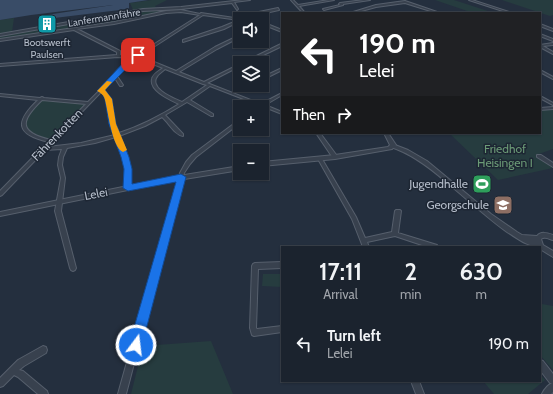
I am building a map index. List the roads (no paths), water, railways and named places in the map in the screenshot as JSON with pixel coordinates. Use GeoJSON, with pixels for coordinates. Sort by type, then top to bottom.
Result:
{"type":"FeatureCollection","features":[{"type":"Feature","properties":{"kind":"street","name":"Lanfermannfähre"},"geometry":{"type":"LineString","coordinates":[[0,35],[143,10],[181,10],[249,0]]}},
{"type":"Feature","properties":{"kind":"street"},"geometry":{"type":"LineString","coordinates":[[292,0],[303,12]]}},
{"type":"Feature","properties":{"kind":"street"},"geometry":{"type":"LineString","coordinates":[[298,6],[333,0]]}},
{"type":"Feature","properties":{"kind":"street"},"geometry":{"type":"LineString","coordinates":[[324,8],[353,1],[369,0]]}},
{"type":"Feature","properties":{"kind":"street"},"geometry":{"type":"LineString","coordinates":[[356,12],[411,0]]}},
{"type":"Feature","properties":{"kind":"street"},"geometry":{"type":"LineString","coordinates":[[470,0],[509,12]]}},
{"type":"Feature","properties":{"kind":"street"},"geometry":{"type":"LineString","coordinates":[[476,0],[509,12]]}},
{"type":"Feature","properties":{"kind":"street"},"geometry":{"type":"LineString","coordinates":[[233,2],[237,8]]}},
{"type":"Feature","properties":{"kind":"street"},"geometry":{"type":"LineString","coordinates":[[405,2],[436,12]]}},
{"type":"Feature","properties":{"kind":"street"},"geometry":{"type":"LineString","coordinates":[[264,12],[278,9]]}},
{"type":"Feature","properties":{"kind":"street"},"geometry":{"type":"LineString","coordinates":[[0,40],[114,23],[154,14],[181,10],[201,15],[233,18]]}},
{"type":"Feature","properties":{"kind":"street"},"geometry":{"type":"LineString","coordinates":[[195,13],[196,19]]}},
{"type":"Feature","properties":{"kind":"street","name":"Fährenkotten"},"geometry":{"type":"LineString","coordinates":[[0,194],[134,57],[201,15]]}},
{"type":"Feature","properties":{"kind":"street"},"geometry":{"type":"LineString","coordinates":[[184,41],[223,28],[233,23]]}},
{"type":"Feature","properties":{"kind":"street"},"geometry":{"type":"LineString","coordinates":[[269,25],[281,31]]}},
{"type":"Feature","properties":{"kind":"street"},"geometry":{"type":"LineString","coordinates":[[541,25],[553,30]]}},
{"type":"Feature","properties":{"kind":"street"},"geometry":{"type":"LineString","coordinates":[[74,29],[119,52],[118,56]]}},
{"type":"Feature","properties":{"kind":"street"},"geometry":{"type":"LineString","coordinates":[[541,35],[553,40]]}},
{"type":"Feature","properties":{"kind":"street"},"geometry":{"type":"LineString","coordinates":[[176,72],[233,40]]}},
{"type":"Feature","properties":{"kind":"street"},"geometry":{"type":"LineString","coordinates":[[541,46],[553,44]]}},
{"type":"Feature","properties":{"kind":"street"},"geometry":{"type":"LineString","coordinates":[[259,56],[281,45]]}},
{"type":"Feature","properties":{"kind":"street"},"geometry":{"type":"LineString","coordinates":[[541,46],[553,52]]}},
{"type":"Feature","properties":{"kind":"street"},"geometry":{"type":"LineString","coordinates":[[0,65],[118,56],[134,57],[141,58],[246,100]]}},
{"type":"Feature","properties":{"kind":"street"},"geometry":{"type":"LineString","coordinates":[[164,68],[154,76],[152,82],[160,93],[181,103]]}},
{"type":"Feature","properties":{"kind":"street"},"geometry":{"type":"LineString","coordinates":[[204,83],[233,68]]}},
{"type":"Feature","properties":{"kind":"street"},"geometry":{"type":"LineString","coordinates":[[269,75],[281,69]]}},
{"type":"Feature","properties":{"kind":"street"},"geometry":{"type":"LineString","coordinates":[[541,72],[553,78]]}},
{"type":"Feature","properties":{"kind":"street"},"geometry":{"type":"LineString","coordinates":[[115,76],[121,85]]}},
{"type":"Feature","properties":{"kind":"street"},"geometry":{"type":"LineString","coordinates":[[43,149],[64,147],[116,135],[137,128],[162,115],[210,85]]}},
{"type":"Feature","properties":{"kind":"street"},"geometry":{"type":"LineString","coordinates":[[100,91],[104,92],[108,99],[116,135],[122,147],[128,169],[128,188]]}},
{"type":"Feature","properties":{"kind":"street"},"geometry":{"type":"LineString","coordinates":[[0,95],[88,103]]}},
{"type":"Feature","properties":{"kind":"street"},"geometry":{"type":"LineString","coordinates":[[269,101],[281,95]]}},
{"type":"Feature","properties":{"kind":"street"},"geometry":{"type":"LineString","coordinates":[[42,98],[24,117],[23,125],[25,130],[31,135],[51,141]]}},
{"type":"Feature","properties":{"kind":"street"},"geometry":{"type":"LineString","coordinates":[[541,98],[553,104]]}},
{"type":"Feature","properties":{"kind":"street"},"geometry":{"type":"LineString","coordinates":[[187,100],[212,115]]}},
{"type":"Feature","properties":{"kind":"street"},"geometry":{"type":"LineString","coordinates":[[541,109],[553,108]]}},
{"type":"Feature","properties":{"kind":"street"},"geometry":{"type":"LineString","coordinates":[[269,109],[281,114]]}},
{"type":"Feature","properties":{"kind":"street"},"geometry":{"type":"LineString","coordinates":[[162,115],[166,117],[177,132],[182,135]]}},
{"type":"Feature","properties":{"kind":"street"},"geometry":{"type":"LineString","coordinates":[[122,394],[184,168],[194,156],[233,126]]}},
{"type":"Feature","properties":{"kind":"street"},"geometry":{"type":"LineString","coordinates":[[319,134],[335,157]]}},
{"type":"Feature","properties":{"kind":"street"},"geometry":{"type":"LineString","coordinates":[[387,134],[393,146]]}},
{"type":"Feature","properties":{"kind":"street"},"geometry":{"type":"LineString","coordinates":[[269,163],[335,157],[390,148],[393,146],[400,148],[432,168],[528,243],[538,246]]}},
{"type":"Feature","properties":{"kind":"street"},"geometry":{"type":"LineString","coordinates":[[64,147],[60,164],[63,178],[58,214],[73,268]]}},
{"type":"Feature","properties":{"kind":"street"},"geometry":{"type":"LineString","coordinates":[[540,156],[553,165]]}},
{"type":"Feature","properties":{"kind":"street"},"geometry":{"type":"LineString","coordinates":[[320,159],[354,219],[366,246]]}},
{"type":"Feature","properties":{"kind":"street","name":"Lelei"},"geometry":{"type":"LineString","coordinates":[[0,214],[181,177],[233,169]]}},
{"type":"Feature","properties":{"kind":"street"},"geometry":{"type":"LineString","coordinates":[[395,234],[398,211]]}},
{"type":"Feature","properties":{"kind":"street"},"geometry":{"type":"LineString","coordinates":[[364,240],[395,234],[432,246]]}},
{"type":"Feature","properties":{"kind":"street"},"geometry":{"type":"LineString","coordinates":[[520,236],[532,240],[538,239],[539,236],[552,236]]}},
{"type":"Feature","properties":{"kind":"street"},"geometry":{"type":"LineString","coordinates":[[538,239],[541,246]]}},
{"type":"Feature","properties":{"kind":"street"},"geometry":{"type":"LineString","coordinates":[[541,247],[553,254]]}},
{"type":"Feature","properties":{"kind":"street"},"geometry":{"type":"LineString","coordinates":[[281,265],[255,266],[253,328],[254,333],[281,329]]}},
{"type":"Feature","properties":{"kind":"street"},"geometry":{"type":"LineString","coordinates":[[0,383],[30,356],[43,350]]}},
{"type":"Feature","properties":{"kind":"street"},"geometry":{"type":"LineString","coordinates":[[541,365],[553,380]]}},
{"type":"Feature","properties":{"kind":"street"},"geometry":{"type":"LineString","coordinates":[[12,371],[20,374],[44,394]]}},
{"type":"Feature","properties":{"kind":"street"},"geometry":{"type":"LineString","coordinates":[[415,382],[420,394]]}},
{"type":"Feature","properties":{"kind":"street"},"geometry":{"type":"LineString","coordinates":[[546,394],[553,387]]}},
{"type":"Feature","properties":{"kind":"water"},"geometry":{"type":"Polygon","coordinates":[[[0,0],[148,0],[129,3],[129,9],[38,20],[44,18],[46,15],[113,5],[0,20],[0,0]]]}},
{"type":"Feature","properties":{"kind":"place","name":"Bootswerft Paulsen"},"geometry":{"type":"Point","coordinates":[47,24]}},
{"type":"Feature","properties":{"kind":"place","name":"Jugendhalle"},"geometry":{"type":"Point","coordinates":[482,184]}},
{"type":"Feature","properties":{"kind":"place","name":"Georgschule"},"geometry":{"type":"Point","coordinates":[503,205]}},
{"type":"Feature","properties":{"kind":"park label","name":"Friedhof Heisingen I"},"geometry":{"type":"Point","coordinates":[505,156]}}]}
